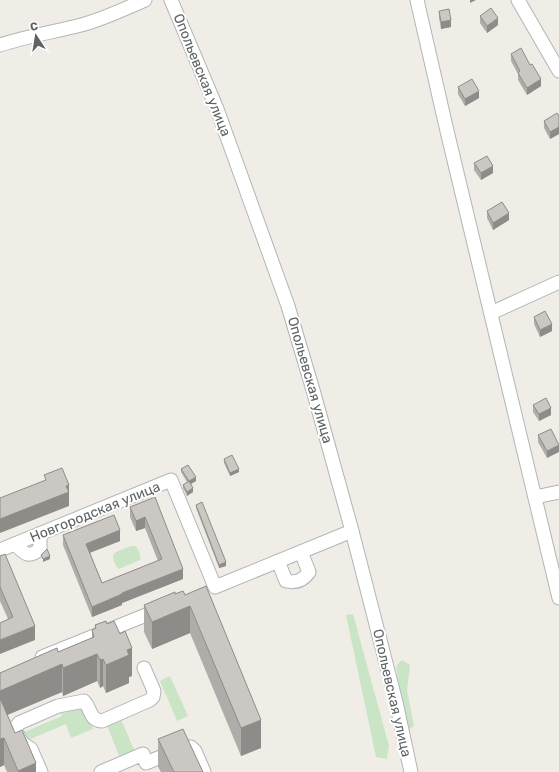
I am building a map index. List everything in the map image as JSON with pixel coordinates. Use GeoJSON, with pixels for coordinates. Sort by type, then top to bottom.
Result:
{"type":"FeatureCollection","features":[{"type":"Feature","properties":{"kind":"street"},"geometry":{"type":"LineString","coordinates":[[0,45],[14,40],[82,25],[107,17],[145,0]]}},
{"type":"Feature","properties":{"kind":"street","name":"Опольевская улица"},"geometry":{"type":"LineString","coordinates":[[171,0],[217,109],[288,306],[352,531],[396,702],[411,772]]}},
{"type":"Feature","properties":{"kind":"street"},"geometry":{"type":"LineString","coordinates":[[417,0],[559,598]]}},
{"type":"Feature","properties":{"kind":"street"},"geometry":{"type":"LineString","coordinates":[[518,0],[559,71]]}},
{"type":"Feature","properties":{"kind":"street"},"geometry":{"type":"LineString","coordinates":[[491,313],[559,282]]}},
{"type":"Feature","properties":{"kind":"street","name":"Новгородская улица"},"geometry":{"type":"LineString","coordinates":[[0,550],[172,480],[215,587]]}},
{"type":"Feature","properties":{"kind":"street"},"geometry":{"type":"LineString","coordinates":[[535,497],[559,492]]}},
{"type":"Feature","properties":{"kind":"street"},"geometry":{"type":"LineString","coordinates":[[200,593],[352,531]]}},
{"type":"Feature","properties":{"kind":"street"},"geometry":{"type":"LineString","coordinates":[[278,561],[286,581],[299,581],[306,577],[309,572],[301,552]]}},
{"type":"Feature","properties":{"kind":"street"},"geometry":{"type":"LineString","coordinates":[[34,661],[171,605]]}},
{"type":"Feature","properties":{"kind":"street"},"geometry":{"type":"LineString","coordinates":[[41,772],[31,750],[22,743],[16,731],[16,727],[19,723],[58,706],[73,704],[80,701],[84,701],[88,705],[93,718],[102,721],[150,700],[154,697],[154,691],[144,668]]}},
{"type":"Feature","properties":{"kind":"street"},"geometry":{"type":"LineString","coordinates":[[101,772],[143,754],[148,768],[185,746],[191,747],[195,751],[204,772]]}},
{"type":"Feature","properties":{"kind":"green space"},"geometry":{"type":"Polygon","coordinates":[[[131,546],[135,546],[138,549],[140,560],[119,569],[114,563],[113,555],[116,552],[131,546]]]}},
{"type":"Feature","properties":{"kind":"green space"},"geometry":{"type":"Polygon","coordinates":[[[353,614],[389,746],[387,759],[376,757],[346,615],[353,614]]]}},
{"type":"Feature","properties":{"kind":"green space"},"geometry":{"type":"Polygon","coordinates":[[[402,660],[410,665],[407,690],[414,726],[408,730],[405,723],[396,666],[402,660]]]}},
{"type":"Feature","properties":{"kind":"green space"},"geometry":{"type":"Polygon","coordinates":[[[170,676],[188,716],[177,721],[160,681],[170,676]]]}},
{"type":"Feature","properties":{"kind":"green space"},"geometry":{"type":"Polygon","coordinates":[[[82,704],[93,729],[71,738],[66,724],[26,741],[22,733],[62,716],[61,713],[82,704]]]}},
{"type":"Feature","properties":{"kind":"green space"},"geometry":{"type":"Polygon","coordinates":[[[120,717],[135,752],[120,758],[106,723],[120,717]]]}},
{"type":"Feature","properties":{"kind":"building"},"geometry":{"type":"Polygon","coordinates":[[[491,8],[498,18],[487,26],[480,16],[491,8]]]}},
{"type":"Feature","properties":{"kind":"building"},"geometry":{"type":"Polygon","coordinates":[[[449,9],[451,20],[441,22],[439,11],[449,9]]]}},
{"type":"Feature","properties":{"kind":"building"},"geometry":{"type":"Polygon","coordinates":[[[521,48],[530,65],[532,64],[541,79],[527,88],[518,73],[520,71],[511,54],[521,48]]]}},
{"type":"Feature","properties":{"kind":"building"},"geometry":{"type":"Polygon","coordinates":[[[472,79],[479,91],[465,99],[458,87],[472,79]]]}},
{"type":"Feature","properties":{"kind":"building"},"geometry":{"type":"Polygon","coordinates":[[[557,113],[559,116],[559,127],[550,132],[544,121],[557,113]]]}},
{"type":"Feature","properties":{"kind":"building"},"geometry":{"type":"Polygon","coordinates":[[[487,156],[493,166],[481,173],[474,163],[487,156]]]}},
{"type":"Feature","properties":{"kind":"building"},"geometry":{"type":"Polygon","coordinates":[[[502,202],[509,213],[493,223],[487,211],[502,202]]]}},
{"type":"Feature","properties":{"kind":"building"},"geometry":{"type":"Polygon","coordinates":[[[545,311],[552,324],[540,330],[534,317],[545,311]]]}},
{"type":"Feature","properties":{"kind":"building"},"geometry":{"type":"Polygon","coordinates":[[[546,398],[551,408],[539,414],[533,405],[546,398]]]}},
{"type":"Feature","properties":{"kind":"building"},"geometry":{"type":"Polygon","coordinates":[[[551,429],[559,445],[547,451],[538,435],[551,429]]]}},
{"type":"Feature","properties":{"kind":"building"},"geometry":{"type":"Polygon","coordinates":[[[232,455],[239,469],[230,473],[224,459],[232,455]]]}},
{"type":"Feature","properties":{"kind":"building"},"geometry":{"type":"Polygon","coordinates":[[[188,465],[196,477],[189,481],[181,469],[188,465]]]}},
{"type":"Feature","properties":{"kind":"building"},"geometry":{"type":"Polygon","coordinates":[[[62,468],[69,485],[66,486],[69,492],[0,519],[0,498],[46,480],[44,475],[62,468]]]}},
{"type":"Feature","properties":{"kind":"building"},"geometry":{"type":"Polygon","coordinates":[[[189,481],[193,488],[187,492],[183,485],[189,481]]]}},
{"type":"Feature","properties":{"kind":"building"},"geometry":{"type":"Polygon","coordinates":[[[155,497],[183,569],[122,593],[92,607],[63,535],[114,515],[120,530],[86,544],[102,583],[162,559],[145,517],[136,521],[130,507],[155,497]]]}},
{"type":"Feature","properties":{"kind":"building"},"geometry":{"type":"Polygon","coordinates":[[[202,502],[226,562],[219,565],[196,505],[202,502]]]}},
{"type":"Feature","properties":{"kind":"building"},"geometry":{"type":"Polygon","coordinates":[[[47,549],[50,556],[43,559],[41,555],[47,549]]]}},
{"type":"Feature","properties":{"kind":"building"},"geometry":{"type":"Polygon","coordinates":[[[5,554],[35,626],[0,640],[0,623],[13,617],[0,587],[0,556],[5,554]]]}},
{"type":"Feature","properties":{"kind":"building"},"geometry":{"type":"Polygon","coordinates":[[[206,586],[261,720],[241,728],[190,606],[152,622],[144,605],[175,592],[175,594],[183,591],[185,595],[206,586]]]}},
{"type":"Feature","properties":{"kind":"building"},"geometry":{"type":"Polygon","coordinates":[[[106,621],[107,624],[114,621],[120,634],[125,631],[132,648],[127,650],[129,655],[106,665],[103,659],[100,660],[97,654],[63,668],[62,664],[0,691],[0,673],[57,648],[58,652],[94,637],[92,630],[96,628],[95,625],[106,621]]]}},
{"type":"Feature","properties":{"kind":"building"},"geometry":{"type":"Polygon","coordinates":[[[0,698],[15,733],[22,730],[36,763],[18,771],[4,738],[0,739],[0,698]]]}},
{"type":"Feature","properties":{"kind":"building"},"geometry":{"type":"Polygon","coordinates":[[[183,729],[203,772],[174,772],[158,739],[183,729]]]}}]}
